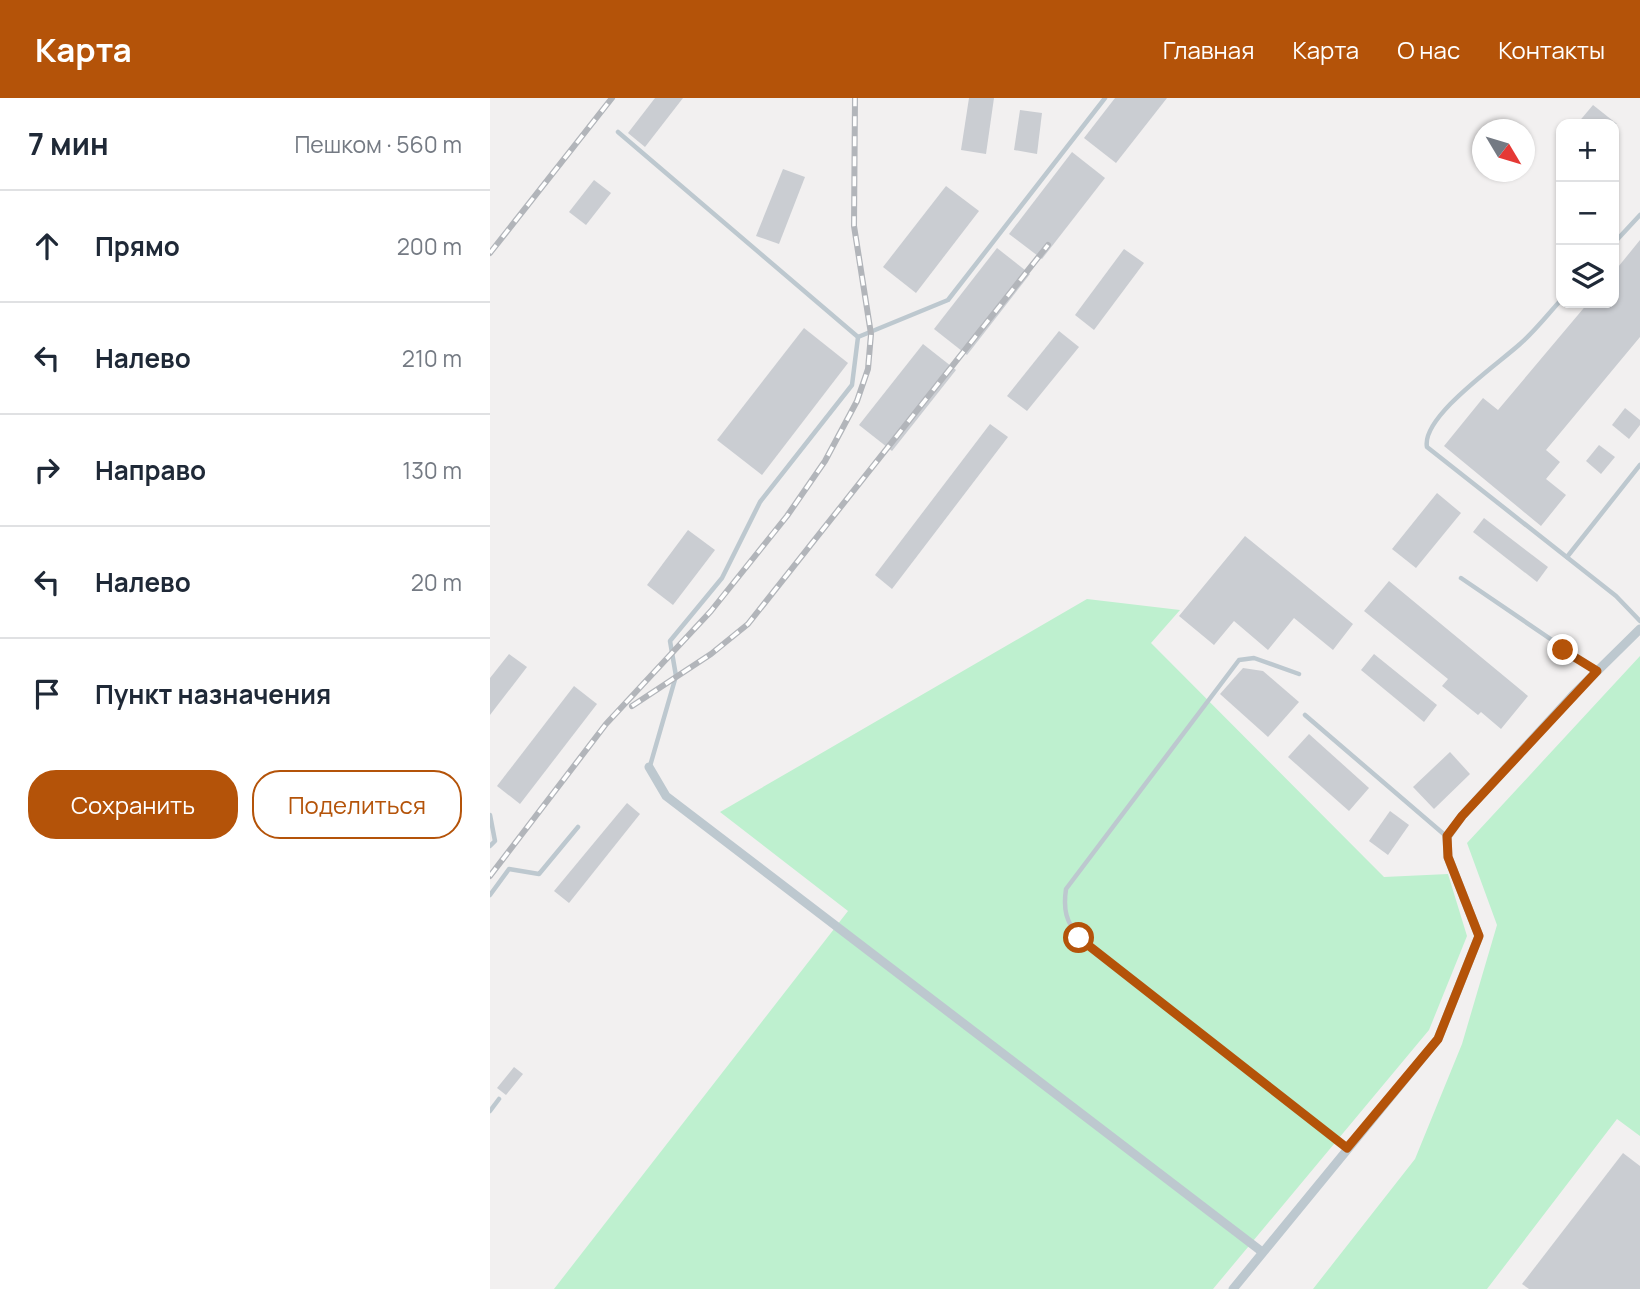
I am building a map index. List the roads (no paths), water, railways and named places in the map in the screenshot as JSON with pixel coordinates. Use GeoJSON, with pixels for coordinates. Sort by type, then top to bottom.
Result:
{"type":"FeatureCollection","features":[{"type":"Feature","properties":{"kind":"street"},"geometry":{"type":"LineString","coordinates":[[1236,1288],[1261,1251],[1438,1039],[1479,936],[1448,857],[1447,836],[1471,806],[1640,629]]}},
{"type":"Feature","properties":{"kind":"street"},"geometry":{"type":"LineString","coordinates":[[649,767],[666,796],[1261,1251]]}},
{"type":"Feature","properties":{"kind":"lane"},"geometry":{"type":"LineString","coordinates":[[858,337],[948,300],[1105,98]]}},
{"type":"Feature","properties":{"kind":"lane"},"geometry":{"type":"LineString","coordinates":[[618,132],[858,337]]}},
{"type":"Feature","properties":{"kind":"lane"},"geometry":{"type":"LineString","coordinates":[[1619,238],[1640,215]]}},
{"type":"Feature","properties":{"kind":"lane"},"geometry":{"type":"LineString","coordinates":[[1556,305],[1521,343],[1472,383],[1432,426],[1426,440],[1427,447],[1616,596],[1640,621]]}},
{"type":"Feature","properties":{"kind":"lane"},"geometry":{"type":"LineString","coordinates":[[649,767],[676,676],[670,641],[723,578],[760,502],[852,385],[858,337]]}},
{"type":"Feature","properties":{"kind":"lane"},"geometry":{"type":"LineString","coordinates":[[1567,558],[1640,465]]}},
{"type":"Feature","properties":{"kind":"lane"},"geometry":{"type":"LineString","coordinates":[[1461,578],[1597,671]]}},
{"type":"Feature","properties":{"kind":"lane"},"geometry":{"type":"LineString","coordinates":[[1299,674],[1254,658],[1239,660],[1066,889],[1063,909],[1079,938],[1347,1148]]}},
{"type":"Feature","properties":{"kind":"lane"},"geometry":{"type":"LineString","coordinates":[[1305,715],[1447,836]]}},
{"type":"Feature","properties":{"kind":"lane"},"geometry":{"type":"LineString","coordinates":[[490,815],[493,817],[495,841],[490,846]]}},
{"type":"Feature","properties":{"kind":"lane"},"geometry":{"type":"LineString","coordinates":[[490,895],[509,869],[538,874],[578,827]]}},
{"type":"Feature","properties":{"kind":"lane"},"geometry":{"type":"LineString","coordinates":[[490,1111],[499,1098]]}},
{"type":"Feature","properties":{"kind":"railway"},"geometry":{"type":"LineString","coordinates":[[490,253],[612,98]]}},
{"type":"Feature","properties":{"kind":"railway"},"geometry":{"type":"LineString","coordinates":[[490,876],[606,724],[711,611],[787,516],[825,461],[857,401],[868,369],[871,334],[854,226],[855,98]]}},
{"type":"Feature","properties":{"kind":"railway"},"geometry":{"type":"LineString","coordinates":[[632,706],[711,654],[748,624],[1048,245]]}}]}
